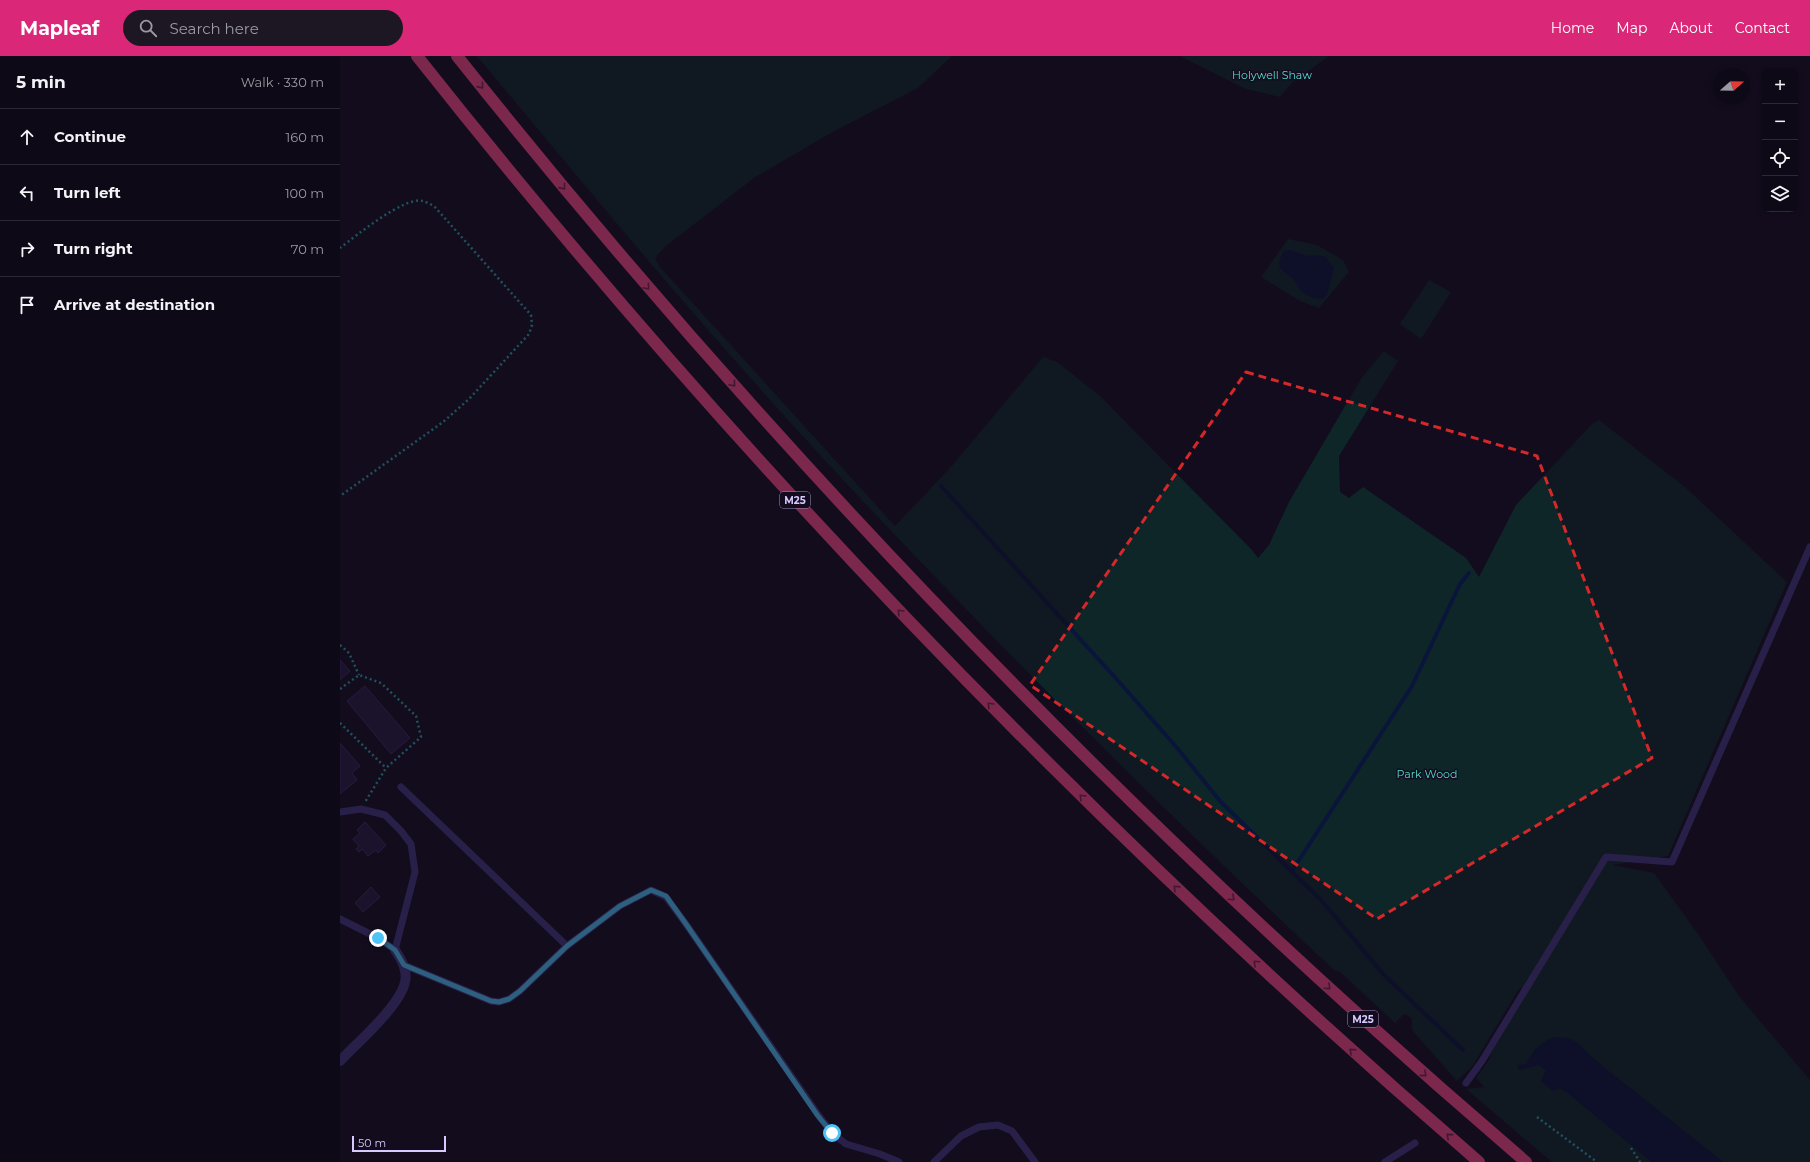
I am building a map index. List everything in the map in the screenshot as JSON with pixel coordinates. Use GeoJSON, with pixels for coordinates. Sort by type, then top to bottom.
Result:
{"type":"FeatureCollection","features":[{"type":"Feature","properties":{"kind":"highway","name":"M25"},"geometry":{"type":"LineString","coordinates":[[418,56],[548,216],[661,349],[757,458],[920,633],[1050,765],[1199,910],[1298,1003],[1479,1162]]}},
{"type":"Feature","properties":{"kind":"highway","name":"M25"},"geometry":{"type":"LineString","coordinates":[[457,56],[567,193],[731,383],[860,525],[968,638],[1092,763],[1245,910],[1378,1033],[1526,1162]]}},
{"type":"Feature","properties":{"kind":"street"},"geometry":{"type":"LineString","coordinates":[[340,1061],[391,1007],[402,991],[406,981],[404,965],[395,950]]}},
{"type":"Feature","properties":{"kind":"lane"},"geometry":{"type":"LineString","coordinates":[[1466,1083],[1482,1061],[1606,857],[1672,862],[1810,547]]}},
{"type":"Feature","properties":{"kind":"lane"},"geometry":{"type":"LineString","coordinates":[[401,787],[567,946]]}},
{"type":"Feature","properties":{"kind":"lane"},"geometry":{"type":"LineString","coordinates":[[340,812],[361,809],[385,815],[401,831],[411,844],[415,872],[395,950],[378,938],[340,919]]}},
{"type":"Feature","properties":{"kind":"lane"},"geometry":{"type":"LineString","coordinates":[[404,965],[486,998],[499,1002],[509,999],[520,991],[567,946],[620,906],[651,890],[666,896],[818,1116],[832,1133],[846,1144],[880,1154],[899,1162]]}},
{"type":"Feature","properties":{"kind":"lane"},"geometry":{"type":"LineString","coordinates":[[934,1162],[961,1136],[979,1127],[998,1125],[1012,1131],[1035,1162]]}},
{"type":"Feature","properties":{"kind":"lane"},"geometry":{"type":"LineString","coordinates":[[1385,1162],[1415,1143]]}},
{"type":"Feature","properties":{"kind":"path"},"geometry":{"type":"LineString","coordinates":[[340,248],[387,214],[404,204],[422,200],[434,206],[531,315],[532,325],[529,334],[469,399],[443,422],[340,496]]}},
{"type":"Feature","properties":{"kind":"path"},"geometry":{"type":"LineString","coordinates":[[340,645],[349,653],[359,675],[381,683],[416,716],[421,737],[386,768],[361,809]]}},
{"type":"Feature","properties":{"kind":"path"},"geometry":{"type":"LineString","coordinates":[[340,689],[359,675]]}},
{"type":"Feature","properties":{"kind":"path"},"geometry":{"type":"LineString","coordinates":[[340,724],[386,768]]}},
{"type":"Feature","properties":{"kind":"path"},"geometry":{"type":"LineString","coordinates":[[1537,1117],[1597,1162]]}},
{"type":"Feature","properties":{"kind":"path"},"geometry":{"type":"LineString","coordinates":[[1631,1148],[1640,1162]]}},
{"type":"Feature","properties":{"kind":"highlighted area"},"geometry":{"type":"Polygon","coordinates":[[[1246,372],[1537,456],[1652,758],[1377,919],[1030,685],[1246,372]]]}},
{"type":"Feature","properties":{"kind":"green space","name":"Park Wood"},"geometry":{"type":"Polygon","coordinates":[[[477,56],[952,56],[918,88],[829,134],[754,178],[666,246],[655,258],[660,267],[895,526],[950,468],[1043,357],[1057,362],[1100,396],[1252,550],[1258,558],[1269,545],[1289,502],[1362,377],[1384,351],[1398,361],[1339,456],[1340,492],[1349,498],[1363,487],[1466,558],[1479,577],[1516,505],[1592,424],[1599,420],[1685,487],[1787,582],[1668,856],[1613,865],[1654,873],[1698,934],[1739,996],[1810,1080],[1810,1162],[1723,1162],[1596,1061],[1576,1042],[1535,1049],[1526,1064],[1540,1065],[1546,1071],[1541,1081],[1560,1088],[1569,1094],[1652,1162],[1552,1162],[1466,1089],[1484,1087],[1476,1078],[1487,1063],[1493,1050],[1533,983],[1519,989],[1472,1067],[1457,1081],[1412,1030],[1412,1018],[1404,1014],[1395,1023],[1340,972],[1334,970],[1121,766],[917,559],[748,376],[669,285],[477,56]]]}},
{"type":"Feature","properties":{"kind":"green space","name":"Holywell Shaw"},"geometry":{"type":"Polygon","coordinates":[[[1180,56],[1329,56],[1292,83],[1280,97],[1246,89],[1180,56]]]}},
{"type":"Feature","properties":{"kind":"green space"},"geometry":{"type":"Polygon","coordinates":[[[1288,239],[1317,245],[1343,260],[1349,272],[1319,308],[1300,301],[1261,277],[1288,239]]]}},
{"type":"Feature","properties":{"kind":"green space"},"geometry":{"type":"Polygon","coordinates":[[[1429,280],[1451,292],[1421,339],[1400,324],[1429,280]]]}},
{"type":"Feature","properties":{"kind":"water"},"geometry":{"type":"Polygon","coordinates":[[[1291,250],[1306,256],[1316,255],[1326,257],[1334,267],[1327,295],[1323,299],[1314,298],[1305,294],[1300,290],[1295,281],[1281,269],[1279,263],[1284,251],[1291,250]]]}},
{"type":"Feature","properties":{"kind":"water"},"geometry":{"type":"Polygon","coordinates":[[[1553,1037],[1568,1038],[1576,1042],[1596,1061],[1723,1162],[1652,1162],[1569,1094],[1560,1088],[1553,1091],[1541,1081],[1546,1071],[1540,1065],[1519,1070],[1517,1065],[1526,1064],[1537,1048],[1553,1037]]]}},
{"type":"Feature","properties":{"kind":"building"},"geometry":{"type":"Polygon","coordinates":[[[340,660],[350,671],[340,680],[340,660]]]}},
{"type":"Feature","properties":{"kind":"building"},"geometry":{"type":"Polygon","coordinates":[[[365,686],[410,738],[391,754],[347,701],[365,686]]]}},
{"type":"Feature","properties":{"kind":"building"},"geometry":{"type":"Polygon","coordinates":[[[340,743],[360,766],[352,773],[357,780],[340,794],[340,743]]]}},
{"type":"Feature","properties":{"kind":"building"},"geometry":{"type":"Polygon","coordinates":[[[365,822],[386,845],[378,853],[376,850],[368,856],[362,849],[359,852],[356,849],[359,846],[353,839],[360,833],[357,830],[365,822]]]}},
{"type":"Feature","properties":{"kind":"building"},"geometry":{"type":"Polygon","coordinates":[[[371,887],[380,897],[363,912],[355,903],[371,887]]]}},
{"type":"Feature","properties":{"kind":"waterway"},"geometry":{"type":"LineString","coordinates":[[941,486],[1121,684],[1178,749],[1220,801],[1321,900],[1384,975],[1463,1050]]}},
{"type":"Feature","properties":{"kind":"waterway"},"geometry":{"type":"LineString","coordinates":[[1292,871],[1412,686],[1460,584],[1469,573]]}},
{"type":"Feature","properties":{"kind":"route"},"geometry":{"type":"LineString","coordinates":[[378,938],[395,950],[404,965],[491,1001],[499,1002],[509,999],[520,991],[538,972],[567,946],[620,906],[651,890],[666,896],[818,1116],[832,1133]]}}]}
